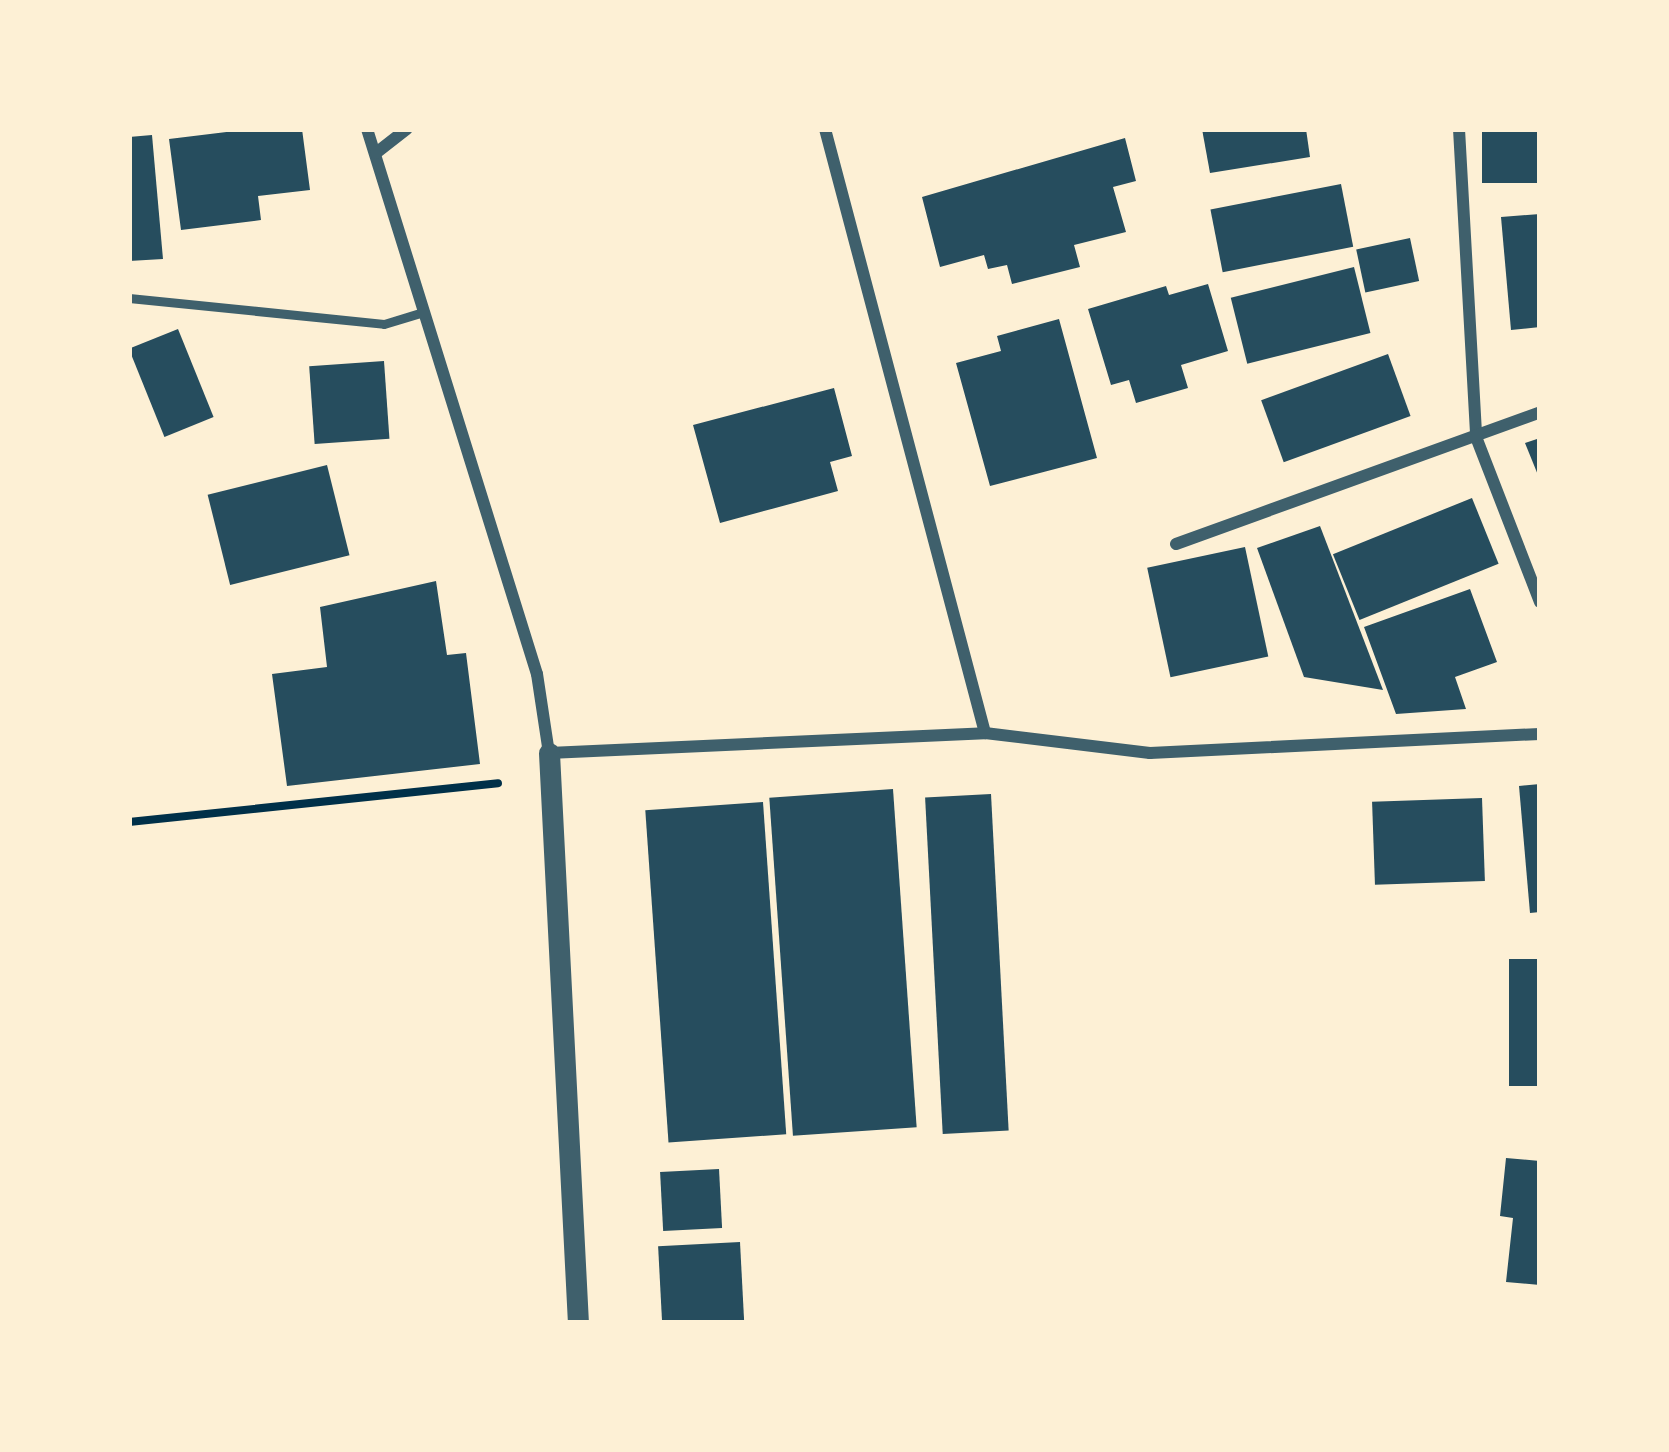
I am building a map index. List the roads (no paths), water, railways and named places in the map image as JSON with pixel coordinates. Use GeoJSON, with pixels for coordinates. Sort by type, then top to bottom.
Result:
{"type":"FeatureCollection","features":[{"type":"Feature","properties":{"kind":"street"},"geometry":{"type":"LineString","coordinates":[[367,129],[537,674],[551,779],[578,1323]]}},
{"type":"Feature","properties":{"kind":"street"},"geometry":{"type":"LineString","coordinates":[[376,152],[406,129]]}},
{"type":"Feature","properties":{"kind":"street"},"geometry":{"type":"LineString","coordinates":[[826,129],[985,733]]}},
{"type":"Feature","properties":{"kind":"street"},"geometry":{"type":"LineString","coordinates":[[1459,129],[1476,437],[1540,602]]}},
{"type":"Feature","properties":{"kind":"street"},"geometry":{"type":"LineString","coordinates":[[1176,544],[1540,412]]}},
{"type":"Feature","properties":{"kind":"street"},"geometry":{"type":"LineString","coordinates":[[549,753],[985,733],[1150,753],[1540,734]]}},
{"type":"Feature","properties":{"kind":"lane"},"geometry":{"type":"LineString","coordinates":[[129,298],[384,324],[421,314]]}}]}
